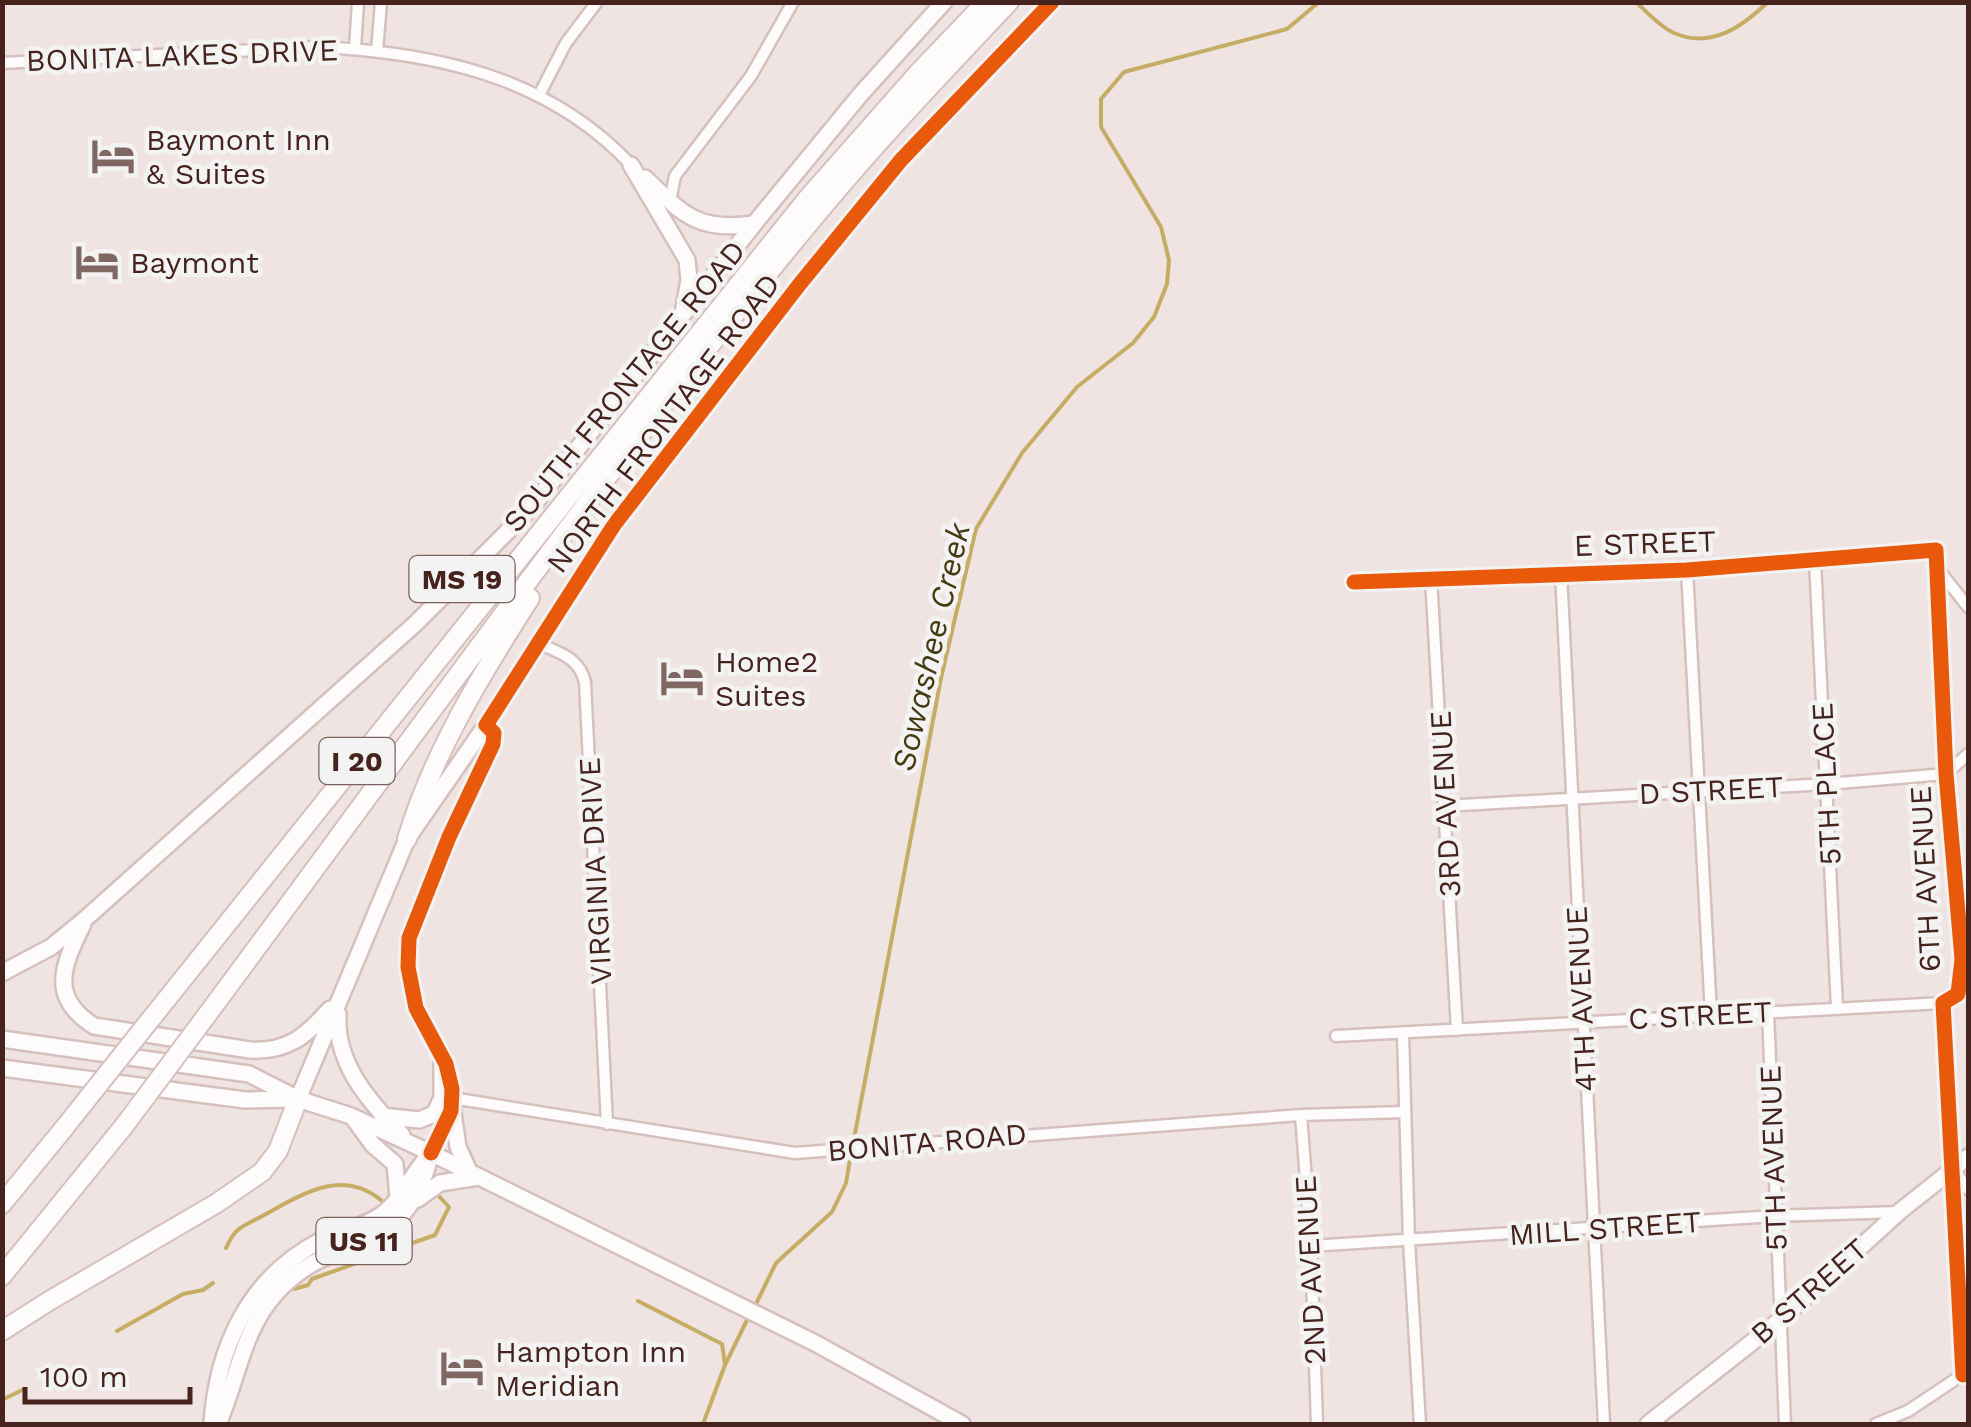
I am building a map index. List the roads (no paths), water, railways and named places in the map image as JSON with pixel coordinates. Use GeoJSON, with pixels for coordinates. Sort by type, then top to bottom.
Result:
{"type":"FeatureCollection","features":[{"type":"Feature","properties":{"kind":"highway","name":"I 20"},"geometry":{"type":"LineString","coordinates":[[2,1204],[808,199],[986,2]]}},
{"type":"Feature","properties":{"kind":"highway","name":"I 20"},"geometry":{"type":"LineString","coordinates":[[2,1276],[124,1126],[557,544],[822,208],[1009,2]]}},
{"type":"Feature","properties":{"kind":"highway"},"geometry":{"type":"LineString","coordinates":[[407,839],[450,734],[546,572],[557,544]]}},
{"type":"Feature","properties":{"kind":"highway"},"geometry":{"type":"LineString","coordinates":[[2,1332],[254,1177],[278,1151],[298,1099]]}},
{"type":"Feature","properties":{"kind":"main road","name":"SOUTH FRONTAGE ROAD"},"geometry":{"type":"LineString","coordinates":[[2,972],[28,961],[84,920],[486,556],[543,494],[682,313],[860,95],[944,2]]}},
{"type":"Feature","properties":{"kind":"main road"},"geometry":{"type":"LineString","coordinates":[[631,165],[692,220],[703,224],[754,224]]}},
{"type":"Feature","properties":{"kind":"main road"},"geometry":{"type":"LineString","coordinates":[[631,165],[687,260],[689,280],[682,313]]}},
{"type":"Feature","properties":{"kind":"main road"},"geometry":{"type":"LineString","coordinates":[[298,1099],[407,839],[486,725]]}},
{"type":"Feature","properties":{"kind":"main road"},"geometry":{"type":"LineString","coordinates":[[84,920],[65,963],[64,990],[76,1013],[105,1030],[275,1050],[311,1031],[338,1000]]}},
{"type":"Feature","properties":{"kind":"main road"},"geometry":{"type":"LineString","coordinates":[[338,1000],[341,1050],[372,1104],[408,1141]]}},
{"type":"Feature","properties":{"kind":"main road"},"geometry":{"type":"LineString","coordinates":[[2,1040],[249,1074],[298,1099],[344,1114],[431,1152],[815,1342],[962,1424]]}},
{"type":"Feature","properties":{"kind":"main road"},"geometry":{"type":"LineString","coordinates":[[344,1114],[419,1120],[434,1114],[442,1098],[442,1054]]}},
{"type":"Feature","properties":{"kind":"main road"},"geometry":{"type":"LineString","coordinates":[[2,1068],[226,1098],[298,1099]]}},
{"type":"Feature","properties":{"kind":"main road"},"geometry":{"type":"LineString","coordinates":[[452,1102],[458,1147],[474,1174]]}},
{"type":"Feature","properties":{"kind":"main road"},"geometry":{"type":"LineString","coordinates":[[344,1114],[394,1164],[405,1202],[440,1183],[474,1174]]}},
{"type":"Feature","properties":{"kind":"main road","name":"US 11"},"geometry":{"type":"LineString","coordinates":[[215,1424],[222,1360],[254,1295],[297,1255],[405,1202],[426,1176],[431,1152]]}},
{"type":"Feature","properties":{"kind":"main road","name":"B STREET"},"geometry":{"type":"LineString","coordinates":[[1648,1424],[1778,1320],[1899,1212],[1968,1157]]}},
{"type":"Feature","properties":{"kind":"street"},"geometry":{"type":"LineString","coordinates":[[355,48],[358,2]]}},
{"type":"Feature","properties":{"kind":"street"},"geometry":{"type":"LineString","coordinates":[[377,51],[381,2]]}},
{"type":"Feature","properties":{"kind":"street"},"geometry":{"type":"LineString","coordinates":[[539,95],[566,43],[597,2]]}},
{"type":"Feature","properties":{"kind":"street"},"geometry":{"type":"LineString","coordinates":[[670,201],[676,176],[751,76],[794,2]]}},
{"type":"Feature","properties":{"kind":"street","name":"NORTH FRONTAGE ROAD"},"geometry":{"type":"LineString","coordinates":[[452,1102],[449,1072],[415,1002],[408,967],[409,938],[449,837],[493,744],[494,733],[486,725],[614,525],[799,284],[901,160],[1052,2]]}},
{"type":"Feature","properties":{"kind":"street","name":"BONITA LAKES DRIVE"},"geometry":{"type":"LineString","coordinates":[[2,63],[316,47],[377,51],[451,65],[539,95],[584,120],[631,165]]}},
{"type":"Feature","properties":{"kind":"street","name":"E STREET"},"geometry":{"type":"LineString","coordinates":[[1354,582],[1687,570],[1936,550]]}},
{"type":"Feature","properties":{"kind":"street","name":"6TH AVENUE"},"geometry":{"type":"LineString","coordinates":[[1936,550],[1946,774],[1965,956],[1958,994],[1943,1003],[1966,1373]]}},
{"type":"Feature","properties":{"kind":"street","name":"5TH PLACE"},"geometry":{"type":"LineString","coordinates":[[1815,561],[1837,1006]]}},
{"type":"Feature","properties":{"kind":"street"},"geometry":{"type":"LineString","coordinates":[[1938,568],[1968,606]]}},
{"type":"Feature","properties":{"kind":"street"},"geometry":{"type":"LineString","coordinates":[[1687,570],[1711,1014]]}},
{"type":"Feature","properties":{"kind":"street","name":"4TH AVENUE"},"geometry":{"type":"LineString","coordinates":[[1560,573],[1604,1424]]}},
{"type":"Feature","properties":{"kind":"street","name":"3RD AVENUE"},"geometry":{"type":"LineString","coordinates":[[1432,578],[1457,1030]]}},
{"type":"Feature","properties":{"kind":"street","name":"VIRGINIA DRIVE"},"geometry":{"type":"LineString","coordinates":[[538,643],[577,663],[585,682],[608,1124]]}},
{"type":"Feature","properties":{"kind":"street"},"geometry":{"type":"LineString","coordinates":[[1946,774],[1968,754]]}},
{"type":"Feature","properties":{"kind":"street","name":"D STREET"},"geometry":{"type":"LineString","coordinates":[[1445,806],[1946,774]]}},
{"type":"Feature","properties":{"kind":"street","name":"C STREET"},"geometry":{"type":"LineString","coordinates":[[1336,1036],[1943,1003]]}},
{"type":"Feature","properties":{"kind":"street","name":"5TH AVENUE"},"geometry":{"type":"LineString","coordinates":[[1768,1012],[1785,1424]]}},
{"type":"Feature","properties":{"kind":"street"},"geometry":{"type":"LineString","coordinates":[[1403,1033],[1408,1241],[1420,1424]]}},
{"type":"Feature","properties":{"kind":"street"},"geometry":{"type":"LineString","coordinates":[[431,1152],[452,1102]]}},
{"type":"Feature","properties":{"kind":"street","name":"BONITA ROAD"},"geometry":{"type":"LineString","coordinates":[[452,1102],[794,1153],[1301,1115],[1406,1112]]}},
{"type":"Feature","properties":{"kind":"street","name":"2ND AVENUE"},"geometry":{"type":"LineString","coordinates":[[1301,1115],[1311,1246],[1317,1424]]}},
{"type":"Feature","properties":{"kind":"street"},"geometry":{"type":"LineString","coordinates":[[1954,1169],[1968,1188]]}},
{"type":"Feature","properties":{"kind":"street","name":"MILL STREET"},"geometry":{"type":"LineString","coordinates":[[1311,1246],[1774,1216],[1899,1212]]}},
{"type":"Feature","properties":{"kind":"street"},"geometry":{"type":"LineString","coordinates":[[1876,1424],[1908,1411],[1966,1373]]}},
{"type":"Feature","properties":{"kind":"waterway","name":"Sowashee Creek"},"geometry":{"type":"LineString","coordinates":[[853,1144],[941,678],[976,529],[1022,453],[1077,387],[1133,343],[1154,317],[1167,284],[1169,260],[1161,227],[1101,127],[1101,99],[1124,72],[1287,29],[1319,2]]}},
{"type":"Feature","properties":{"kind":"waterway","name":"Sowashee Creek"},"geometry":{"type":"LineString","coordinates":[[1636,2],[1669,30],[1701,38],[1737,27],[1768,2]]}},
{"type":"Feature","properties":{"kind":"waterway","name":"Sowashee Creek"},"geometry":{"type":"LineString","coordinates":[[755,1306],[776,1263],[832,1212],[846,1183],[851,1153]]}},
{"type":"Feature","properties":{"kind":"waterway"},"geometry":{"type":"LineString","coordinates":[[226,1248],[242,1227],[324,1187],[353,1186],[382,1201]]}},
{"type":"Feature","properties":{"kind":"waterway"},"geometry":{"type":"LineString","coordinates":[[294,1289],[435,1235],[449,1207],[436,1193]]}},
{"type":"Feature","properties":{"kind":"waterway"},"geometry":{"type":"LineString","coordinates":[[117,1331],[183,1294],[203,1290],[213,1283]]}},
{"type":"Feature","properties":{"kind":"waterway"},"geometry":{"type":"LineString","coordinates":[[638,1301],[722,1344],[725,1365]]}},
{"type":"Feature","properties":{"kind":"waterway","name":"Sowashee Creek"},"geometry":{"type":"LineString","coordinates":[[703,1424],[750,1314]]}},
{"type":"Feature","properties":{"kind":"waterway"},"geometry":{"type":"LineString","coordinates":[[2,1400],[22,1390]]}},
{"type":"Feature","properties":{"kind":"place","name":"Baymont Inn & Suites"},"geometry":{"type":"Point","coordinates":[113,156]}},
{"type":"Feature","properties":{"kind":"place","name":"Baymont"},"geometry":{"type":"Point","coordinates":[97,262]}},
{"type":"Feature","properties":{"kind":"place","name":"Home2 Suites"},"geometry":{"type":"Point","coordinates":[682,678]}},
{"type":"Feature","properties":{"kind":"place","name":"Hampton Inn Meridian"},"geometry":{"type":"Point","coordinates":[462,1368]}}]}
